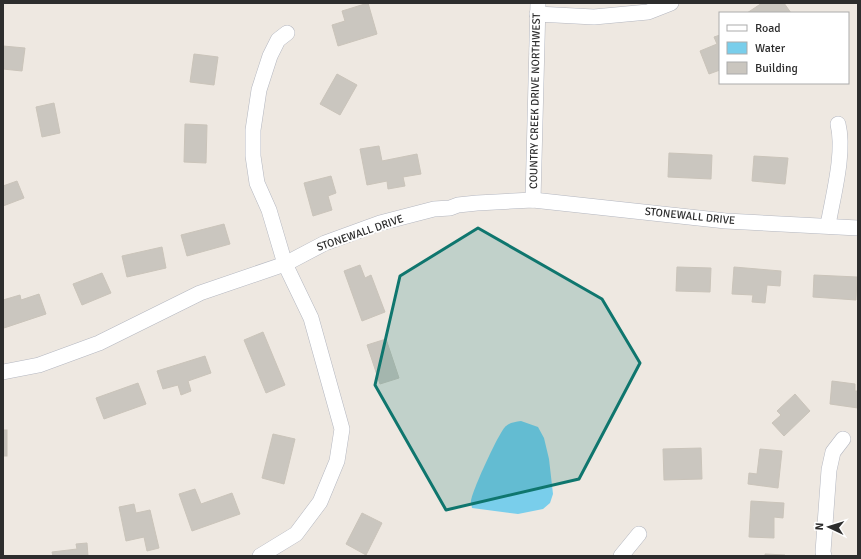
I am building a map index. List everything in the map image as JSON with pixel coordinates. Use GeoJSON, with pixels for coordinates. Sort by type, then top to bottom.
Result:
{"type":"FeatureCollection","features":[{"type":"Feature","properties":{"kind":"street"},"geometry":{"type":"LineString","coordinates":[[538,9],[594,17],[648,12],[671,3]]}},
{"type":"Feature","properties":{"kind":"street","name":"COUNTRY CREEK DRIVE NORTHWEST"},"geometry":{"type":"LineString","coordinates":[[533,200],[538,9]]}},
{"type":"Feature","properties":{"kind":"street"},"geometry":{"type":"LineString","coordinates":[[260,556],[296,534],[320,502],[337,461],[342,430],[311,318],[285,264],[269,210],[256,183],[253,156],[253,130],[259,90],[270,56],[278,40],[287,33]]}},
{"type":"Feature","properties":{"kind":"street"},"geometry":{"type":"LineString","coordinates":[[828,225],[840,157],[840,131],[838,124]]}},
{"type":"Feature","properties":{"kind":"street","name":"STONEWALL DRIVE"},"geometry":{"type":"LineString","coordinates":[[3,372],[39,365],[99,343],[200,293],[285,264],[325,243],[380,223],[434,209],[450,208],[458,205],[533,200],[726,221],[828,225],[858,228]]}},
{"type":"Feature","properties":{"kind":"street"},"geometry":{"type":"LineString","coordinates":[[824,556],[823,552],[829,470],[833,452],[843,438]]}},
{"type":"Feature","properties":{"kind":"street"},"geometry":{"type":"LineString","coordinates":[[621,556],[639,534]]}},
{"type":"Feature","properties":{"kind":"highlighted area"},"geometry":{"type":"Polygon","coordinates":[[[478,228],[602,299],[640,363],[579,479],[446,510],[375,385],[400,276],[478,228]]]}},
{"type":"Feature","properties":{"kind":"water"},"geometry":{"type":"Polygon","coordinates":[[[521,421],[538,427],[544,438],[549,459],[553,494],[550,503],[543,509],[518,514],[472,508],[472,496],[498,438],[506,426],[511,423],[521,421]]]}},
{"type":"Feature","properties":{"kind":"building"},"geometry":{"type":"Polygon","coordinates":[[[368,3],[377,34],[338,46],[332,25],[345,21],[342,11],[368,3]]]}},
{"type":"Feature","properties":{"kind":"building"},"geometry":{"type":"Polygon","coordinates":[[[762,3],[784,3],[790,12],[748,12],[762,3]]]}},
{"type":"Feature","properties":{"kind":"building"},"geometry":{"type":"Polygon","coordinates":[[[719,35],[719,70],[709,74],[700,51],[717,44],[714,37],[719,35]]]}},
{"type":"Feature","properties":{"kind":"building"},"geometry":{"type":"Polygon","coordinates":[[[3,46],[25,48],[22,71],[3,69],[3,46]]]}},
{"type":"Feature","properties":{"kind":"building"},"geometry":{"type":"Polygon","coordinates":[[[194,54],[218,57],[214,85],[190,82],[194,54]]]}},
{"type":"Feature","properties":{"kind":"building"},"geometry":{"type":"Polygon","coordinates":[[[337,74],[357,85],[340,115],[320,104],[337,74]]]}},
{"type":"Feature","properties":{"kind":"building"},"geometry":{"type":"Polygon","coordinates":[[[54,103],[60,133],[42,137],[36,107],[54,103]]]}},
{"type":"Feature","properties":{"kind":"building"},"geometry":{"type":"Polygon","coordinates":[[[185,124],[207,125],[206,163],[184,162],[185,124]]]}},
{"type":"Feature","properties":{"kind":"building"},"geometry":{"type":"Polygon","coordinates":[[[379,146],[382,161],[417,154],[421,174],[403,177],[405,186],[388,189],[387,181],[367,185],[360,149],[379,146]]]}},
{"type":"Feature","properties":{"kind":"building"},"geometry":{"type":"Polygon","coordinates":[[[669,153],[712,155],[711,179],[668,177],[669,153]]]}},
{"type":"Feature","properties":{"kind":"building"},"geometry":{"type":"Polygon","coordinates":[[[754,156],[788,158],[785,184],[752,181],[754,156]]]}},
{"type":"Feature","properties":{"kind":"building"},"geometry":{"type":"Polygon","coordinates":[[[331,176],[336,193],[328,196],[332,210],[313,216],[304,183],[331,176]]]}},
{"type":"Feature","properties":{"kind":"building"},"geometry":{"type":"Polygon","coordinates":[[[17,181],[24,198],[3,206],[3,186],[17,181]]]}},
{"type":"Feature","properties":{"kind":"building"},"geometry":{"type":"Polygon","coordinates":[[[224,224],[230,244],[187,256],[181,235],[224,224]]]}},
{"type":"Feature","properties":{"kind":"building"},"geometry":{"type":"Polygon","coordinates":[[[162,247],[166,268],[127,277],[122,256],[162,247]]]}},
{"type":"Feature","properties":{"kind":"building"},"geometry":{"type":"Polygon","coordinates":[[[360,265],[365,278],[371,275],[385,312],[362,321],[344,271],[360,265]]]}},
{"type":"Feature","properties":{"kind":"building"},"geometry":{"type":"Polygon","coordinates":[[[677,267],[711,268],[710,292],[676,291],[677,267]]]}},
{"type":"Feature","properties":{"kind":"building"},"geometry":{"type":"Polygon","coordinates":[[[734,267],[781,271],[780,286],[767,285],[765,303],[752,302],[753,295],[732,294],[734,267]]]}},
{"type":"Feature","properties":{"kind":"building"},"geometry":{"type":"Polygon","coordinates":[[[102,273],[111,293],[82,305],[73,284],[102,273]]]}},
{"type":"Feature","properties":{"kind":"building"},"geometry":{"type":"Polygon","coordinates":[[[814,275],[857,277],[856,300],[813,297],[814,275]]]}},
{"type":"Feature","properties":{"kind":"building"},"geometry":{"type":"Polygon","coordinates":[[[39,294],[46,314],[4,328],[3,300],[20,295],[21,300],[39,294]]]}},
{"type":"Feature","properties":{"kind":"building"},"geometry":{"type":"Polygon","coordinates":[[[263,332],[285,385],[266,393],[244,340],[263,332]]]}},
{"type":"Feature","properties":{"kind":"building"},"geometry":{"type":"Polygon","coordinates":[[[386,339],[399,378],[380,384],[367,345],[386,339]]]}},
{"type":"Feature","properties":{"kind":"building"},"geometry":{"type":"Polygon","coordinates":[[[205,356],[211,373],[188,381],[191,391],[181,395],[178,385],[163,389],[157,371],[205,356]]]}},
{"type":"Feature","properties":{"kind":"building"},"geometry":{"type":"Polygon","coordinates":[[[832,381],[855,384],[855,391],[858,391],[858,408],[830,404],[832,381]]]}},
{"type":"Feature","properties":{"kind":"building"},"geometry":{"type":"Polygon","coordinates":[[[138,383],[146,404],[104,419],[96,398],[138,383]]]}},
{"type":"Feature","properties":{"kind":"building"},"geometry":{"type":"Polygon","coordinates":[[[795,394],[810,411],[784,436],[772,423],[781,415],[777,411],[795,394]]]}},
{"type":"Feature","properties":{"kind":"building"},"geometry":{"type":"Polygon","coordinates":[[[3,430],[7,430],[7,456],[3,456],[3,430]]]}},
{"type":"Feature","properties":{"kind":"building"},"geometry":{"type":"Polygon","coordinates":[[[273,434],[295,439],[284,484],[262,478],[273,434]]]}},
{"type":"Feature","properties":{"kind":"building"},"geometry":{"type":"Polygon","coordinates":[[[701,448],[702,479],[664,480],[663,449],[701,448]]]}},
{"type":"Feature","properties":{"kind":"building"},"geometry":{"type":"Polygon","coordinates":[[[760,449],[782,451],[778,488],[748,484],[749,473],[757,474],[760,449]]]}},
{"type":"Feature","properties":{"kind":"building"},"geometry":{"type":"Polygon","coordinates":[[[195,489],[201,504],[232,493],[240,514],[192,531],[179,494],[195,489]]]}},
{"type":"Feature","properties":{"kind":"building"},"geometry":{"type":"Polygon","coordinates":[[[751,501],[784,503],[783,518],[774,517],[774,538],[749,537],[751,501]]]}},
{"type":"Feature","properties":{"kind":"building"},"geometry":{"type":"Polygon","coordinates":[[[134,504],[136,513],[150,510],[159,548],[147,551],[144,537],[126,541],[119,507],[134,504]]]}},
{"type":"Feature","properties":{"kind":"building"},"geometry":{"type":"Polygon","coordinates":[[[362,513],[382,523],[366,555],[346,544],[362,513]]]}},
{"type":"Feature","properties":{"kind":"building"},"geometry":{"type":"Polygon","coordinates":[[[87,543],[88,556],[53,556],[52,552],[77,549],[76,544],[87,543]]]}},
{"type":"Feature","properties":{"kind":"building"},"geometry":{"type":"Polygon","coordinates":[[[765,554],[785,555],[785,556],[765,556],[765,554]]]}}]}
